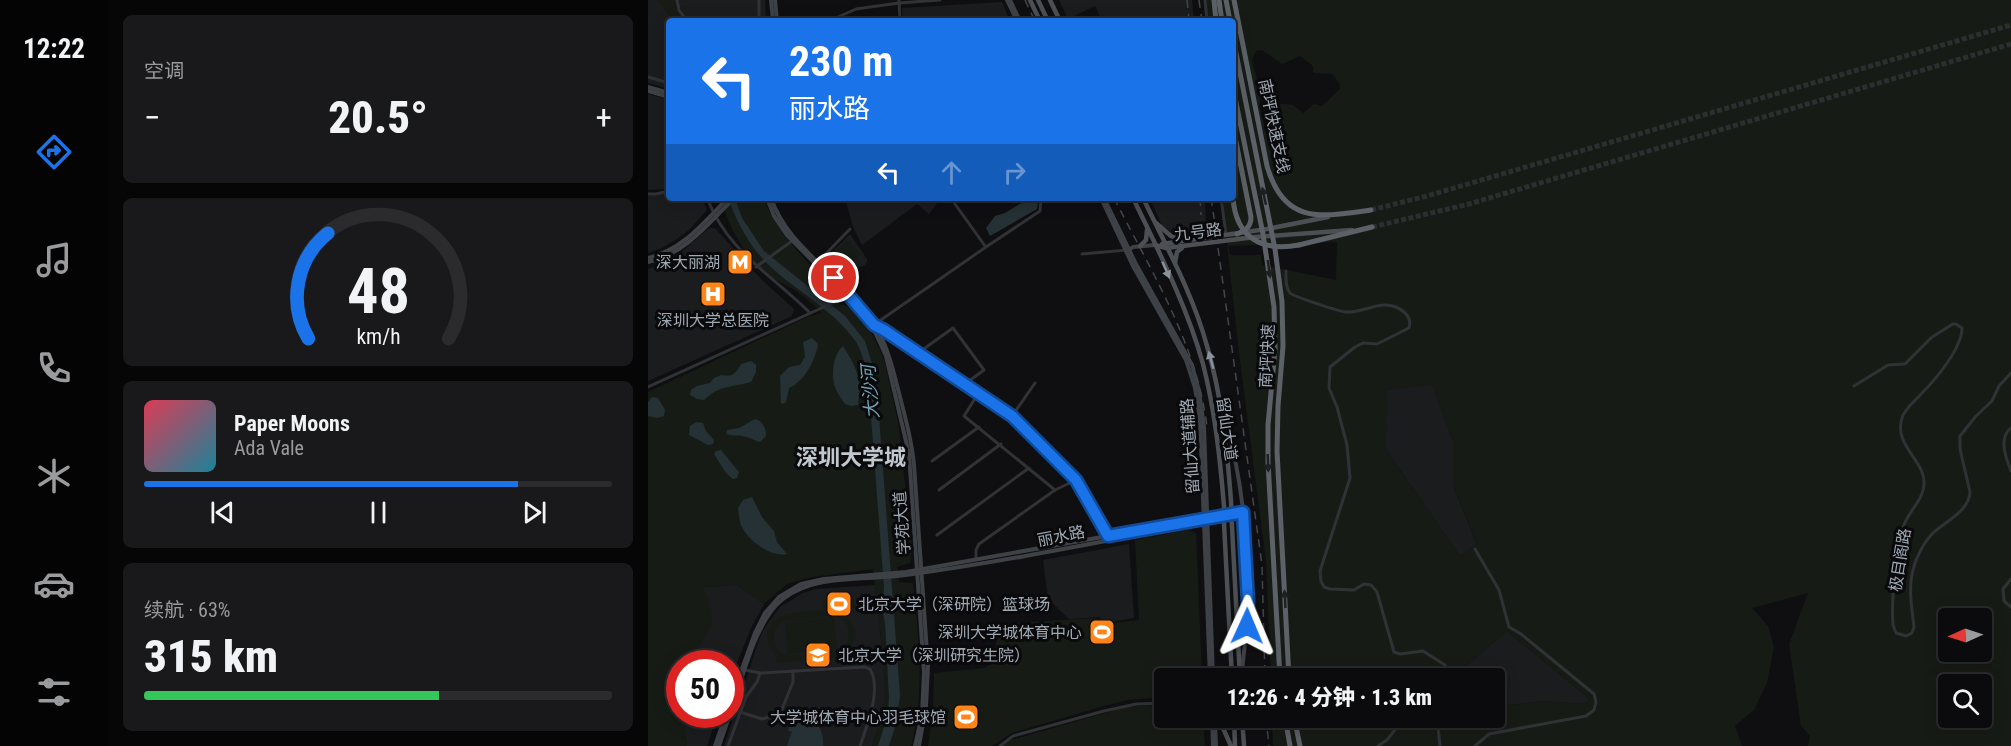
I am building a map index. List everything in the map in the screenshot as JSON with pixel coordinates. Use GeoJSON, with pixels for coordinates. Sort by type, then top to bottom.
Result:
{"type":"FeatureCollection","features":[{"type":"Feature","properties":{"kind":"highway"},"geometry":{"type":"LineString","coordinates":[[1214,0],[1216,18]]}},
{"type":"Feature","properties":{"kind":"highway"},"geometry":{"type":"LineString","coordinates":[[1219,0],[1222,18]]}},
{"type":"Feature","properties":{"kind":"highway"},"geometry":{"type":"LineString","coordinates":[[1226,0],[1229,18]]}},
{"type":"Feature","properties":{"kind":"highway","name":"南坪快速支线"},"geometry":{"type":"LineString","coordinates":[[1234,0],[1267,166],[1276,191],[1283,201],[1302,212],[1337,215],[1371,210]]}},
{"type":"Feature","properties":{"kind":"highway","name":"南坪快速"},"geometry":{"type":"LineString","coordinates":[[1236,56],[1275,249],[1282,302],[1283,346],[1277,451],[1288,668]]}},
{"type":"Feature","properties":{"kind":"highway","name":"南坪快速"},"geometry":{"type":"LineString","coordinates":[[1236,103],[1263,234],[1274,307],[1275,349],[1268,425],[1268,462],[1279,668]]}},
{"type":"Feature","properties":{"kind":"highway"},"geometry":{"type":"LineString","coordinates":[[1236,142],[1251,217],[1247,229],[1237,234]]}},
{"type":"Feature","properties":{"kind":"highway"},"geometry":{"type":"LineString","coordinates":[[1234,201],[1241,226],[1257,242],[1276,247],[1299,245],[1372,227]]}},
{"type":"Feature","properties":{"kind":"highway"},"geometry":{"type":"LineString","coordinates":[[1287,728],[1290,746]]}},
{"type":"Feature","properties":{"kind":"highway"},"geometry":{"type":"LineString","coordinates":[[1296,728],[1300,746]]}},
{"type":"Feature","properties":{"kind":"main road"},"geometry":{"type":"LineString","coordinates":[[773,0],[775,18]]}},
{"type":"Feature","properties":{"kind":"main road"},"geometry":{"type":"LineString","coordinates":[[1009,0],[1018,18]]}},
{"type":"Feature","properties":{"kind":"main road"},"geometry":{"type":"LineString","coordinates":[[1030,0],[1039,18]]}},
{"type":"Feature","properties":{"kind":"main road"},"geometry":{"type":"LineString","coordinates":[[1038,0],[1047,18]]}},
{"type":"Feature","properties":{"kind":"main road"},"geometry":{"type":"LineString","coordinates":[[1050,0],[1059,18]]}},
{"type":"Feature","properties":{"kind":"main road"},"geometry":{"type":"LineString","coordinates":[[648,89],[666,94]]}},
{"type":"Feature","properties":{"kind":"main road"},"geometry":{"type":"LineString","coordinates":[[648,260],[683,242],[715,215],[726,201]]}},
{"type":"Feature","properties":{"kind":"main road"},"geometry":{"type":"LineString","coordinates":[[722,207],[730,201]]}},
{"type":"Feature","properties":{"kind":"main road","name":"学苑大道"},"geometry":{"type":"LineString","coordinates":[[770,201],[778,222],[792,241],[849,296],[880,335],[890,359],[912,444],[928,676],[925,719],[917,746]]}},
{"type":"Feature","properties":{"kind":"main road","name":"学苑大道"},"geometry":{"type":"LineString","coordinates":[[770,201],[789,233],[816,263]]}},
{"type":"Feature","properties":{"kind":"main road","name":"留仙大道辅路"},"geometry":{"type":"LineString","coordinates":[[1104,201],[1127,250],[1180,348],[1191,374],[1200,419],[1205,520]]}},
{"type":"Feature","properties":{"kind":"main road","name":"留仙大道"},"geometry":{"type":"LineString","coordinates":[[1134,201],[1186,315],[1203,365],[1216,429],[1224,506],[1231,668]]}},
{"type":"Feature","properties":{"kind":"main road","name":"留仙大道"},"geometry":{"type":"LineString","coordinates":[[1144,201],[1197,317],[1207,344],[1221,400],[1231,501],[1240,668]]}},
{"type":"Feature","properties":{"kind":"main road"},"geometry":{"type":"LineString","coordinates":[[1150,213],[1160,227],[1171,236],[1190,242]]}},
{"type":"Feature","properties":{"kind":"main road","name":"九号路"},"geometry":{"type":"LineString","coordinates":[[1155,245],[1165,246],[1190,242],[1337,215]]}},
{"type":"Feature","properties":{"kind":"main road"},"geometry":{"type":"LineString","coordinates":[[1140,246],[1148,236],[1147,227]]}},
{"type":"Feature","properties":{"kind":"main road","name":"九号路"},"geometry":{"type":"LineString","coordinates":[[1190,242],[1356,230]]}},
{"type":"Feature","properties":{"kind":"main road"},"geometry":{"type":"LineString","coordinates":[[1176,269],[1177,252],[1190,242]]}},
{"type":"Feature","properties":{"kind":"main road"},"geometry":{"type":"LineString","coordinates":[[1127,250],[1133,247],[1155,245]]}},
{"type":"Feature","properties":{"kind":"main road","name":"留仙大道辅路"},"geometry":{"type":"LineString","coordinates":[[1127,250],[1181,344],[1194,373],[1201,400],[1204,427],[1205,520],[1212,668]]}},
{"type":"Feature","properties":{"kind":"main road"},"geometry":{"type":"LineString","coordinates":[[872,326],[886,331],[1012,416],[1076,480],[1109,537]]}},
{"type":"Feature","properties":{"kind":"main road","name":"学苑大道"},"geometry":{"type":"LineString","coordinates":[[872,326],[886,356],[907,436],[920,571]]}},
{"type":"Feature","properties":{"kind":"main road"},"geometry":{"type":"LineString","coordinates":[[880,335],[886,331]]}},
{"type":"Feature","properties":{"kind":"main road","name":"留仙大道辅路"},"geometry":{"type":"LineString","coordinates":[[1221,400],[1229,431],[1243,512],[1248,602],[1242,668]]}},
{"type":"Feature","properties":{"kind":"main road","name":"丽水路"},"geometry":{"type":"LineString","coordinates":[[920,571],[1238,516],[1243,512]]}},
{"type":"Feature","properties":{"kind":"main road","name":"丽水路"},"geometry":{"type":"LineString","coordinates":[[744,675],[763,624],[771,610],[783,598],[801,588],[815,583],[906,574],[1109,537]]}},
{"type":"Feature","properties":{"kind":"main road","name":"丽水路"},"geometry":{"type":"LineString","coordinates":[[744,662],[758,626],[779,597],[796,586],[812,580],[873,577]]}},
{"type":"Feature","properties":{"kind":"main road","name":"丽水路"},"geometry":{"type":"LineString","coordinates":[[717,746],[724,728]]}},
{"type":"Feature","properties":{"kind":"main road"},"geometry":{"type":"LineString","coordinates":[[1215,728],[1215,746]]}},
{"type":"Feature","properties":{"kind":"main road"},"geometry":{"type":"LineString","coordinates":[[1221,728],[1231,746]]}},
{"type":"Feature","properties":{"kind":"main road"},"geometry":{"type":"LineString","coordinates":[[1234,728],[1235,746]]}},
{"type":"Feature","properties":{"kind":"main road"},"geometry":{"type":"LineString","coordinates":[[1243,728],[1244,746]]}},
{"type":"Feature","properties":{"kind":"street"},"geometry":{"type":"LineString","coordinates":[[677,0],[679,10],[685,18]]}},
{"type":"Feature","properties":{"kind":"street"},"geometry":{"type":"LineString","coordinates":[[759,0],[759,18]]}},
{"type":"Feature","properties":{"kind":"street"},"geometry":{"type":"LineString","coordinates":[[836,18],[856,9],[899,1],[940,0]]}},
{"type":"Feature","properties":{"kind":"street"},"geometry":{"type":"LineString","coordinates":[[1205,0],[1207,18]]}},
{"type":"Feature","properties":{"kind":"street"},"geometry":{"type":"LineString","coordinates":[[899,1],[900,18]]}},
{"type":"Feature","properties":{"kind":"street"},"geometry":{"type":"LineString","coordinates":[[648,77],[666,82]]}},
{"type":"Feature","properties":{"kind":"street"},"geometry":{"type":"LineString","coordinates":[[648,194],[666,192]]}},
{"type":"Feature","properties":{"kind":"street"},"geometry":{"type":"LineString","coordinates":[[708,201],[730,239],[757,267],[810,313]]}},
{"type":"Feature","properties":{"kind":"street"},"geometry":{"type":"LineString","coordinates":[[954,201],[986,247]]}},
{"type":"Feature","properties":{"kind":"street"},"geometry":{"type":"LineString","coordinates":[[872,326],[1040,211],[1041,201]]}},
{"type":"Feature","properties":{"kind":"street"},"geometry":{"type":"LineString","coordinates":[[1221,201],[1226,235]]}},
{"type":"Feature","properties":{"kind":"street"},"geometry":{"type":"LineString","coordinates":[[816,263],[850,229]]}},
{"type":"Feature","properties":{"kind":"street"},"geometry":{"type":"LineString","coordinates":[[757,267],[792,241]]}},
{"type":"Feature","properties":{"kind":"street"},"geometry":{"type":"LineString","coordinates":[[1082,254],[1127,250]]}},
{"type":"Feature","properties":{"kind":"street"},"geometry":{"type":"LineString","coordinates":[[1286,271],[1288,291],[1294,297],[1344,312],[1384,304],[1399,309],[1408,316],[1409,328],[1404,332],[1377,344],[1363,343],[1330,367],[1329,388],[1337,407],[1347,445],[1350,478],[1320,571],[1324,586],[1330,589],[1354,590],[1364,584],[1371,585],[1377,592],[1395,652],[1400,654],[1423,651],[1444,665],[1445,668]]}},
{"type":"Feature","properties":{"kind":"street"},"geometry":{"type":"LineString","coordinates":[[648,387],[849,296]]}},
{"type":"Feature","properties":{"kind":"street","name":"极目阁路"},"geometry":{"type":"LineString","coordinates":[[1854,386],[1888,365],[1905,364],[1932,337],[1953,324],[1962,328],[1961,339],[1955,350],[1928,387],[1905,411],[1902,418],[1901,430],[1905,446],[1920,467],[1924,482],[1921,496],[1904,526],[1897,561],[1892,622],[1895,632],[1906,636],[1912,633],[1914,627],[1911,583],[1917,557],[1931,535],[1953,518],[1970,498],[1959,442],[1961,433],[1992,401],[1999,386],[2011,373]]}},
{"type":"Feature","properties":{"kind":"street"},"geometry":{"type":"LineString","coordinates":[[918,353],[953,328],[984,370],[963,385]]}},
{"type":"Feature","properties":{"kind":"street"},"geometry":{"type":"LineString","coordinates":[[1012,416],[1035,383]]}},
{"type":"Feature","properties":{"kind":"street"},"geometry":{"type":"LineString","coordinates":[[978,394],[964,416],[1055,490]]}},
{"type":"Feature","properties":{"kind":"street"},"geometry":{"type":"LineString","coordinates":[[932,461],[979,427]]}},
{"type":"Feature","properties":{"kind":"street"},"geometry":{"type":"LineString","coordinates":[[2011,428],[2004,441],[2011,471]]}},
{"type":"Feature","properties":{"kind":"street"},"geometry":{"type":"LineString","coordinates":[[939,490],[1001,444]]}},
{"type":"Feature","properties":{"kind":"street"},"geometry":{"type":"LineString","coordinates":[[937,536],[1029,468]]}},
{"type":"Feature","properties":{"kind":"street"},"geometry":{"type":"LineString","coordinates":[[976,560],[976,550],[980,544],[1055,490],[1076,480]]}},
{"type":"Feature","properties":{"kind":"street"},"geometry":{"type":"LineString","coordinates":[[1475,549],[1499,591],[1509,627],[1584,684],[1594,694],[1596,702],[1594,710],[1586,716],[1489,734],[1475,746]]}},
{"type":"Feature","properties":{"kind":"street"},"geometry":{"type":"LineString","coordinates":[[2011,579],[2003,592],[2004,601],[2011,607]]}},
{"type":"Feature","properties":{"kind":"street"},"geometry":{"type":"LineString","coordinates":[[746,670],[760,673],[864,667],[870,669],[874,696],[860,746]]}},
{"type":"Feature","properties":{"kind":"street"},"geometry":{"type":"LineString","coordinates":[[744,713],[762,719],[780,714],[792,682],[793,671]]}},
{"type":"Feature","properties":{"kind":"street"},"geometry":{"type":"LineString","coordinates":[[744,702],[760,673]]}},
{"type":"Feature","properties":{"kind":"street"},"geometry":{"type":"LineString","coordinates":[[1000,746],[1013,736],[1104,711],[1136,704],[1154,703]]}},
{"type":"Feature","properties":{"kind":"street"},"geometry":{"type":"LineString","coordinates":[[728,746],[734,728]]}},
{"type":"Feature","properties":{"kind":"street"},"geometry":{"type":"LineString","coordinates":[[1378,746],[1387,740],[1396,728]]}},
{"type":"Feature","properties":{"kind":"street"},"geometry":{"type":"LineString","coordinates":[[1438,728],[1440,746]]}},
{"type":"Feature","properties":{"kind":"shaded area"},"geometry":{"type":"Polygon","coordinates":[[[648,0],[765,0],[766,18],[666,18],[666,88],[648,83],[648,0]]]}},
{"type":"Feature","properties":{"kind":"shaded area"},"geometry":{"type":"Polygon","coordinates":[[[657,0],[674,0],[687,18],[672,18],[657,0]]]}},
{"type":"Feature","properties":{"kind":"shaded area"},"geometry":{"type":"Polygon","coordinates":[[[1059,0],[1192,0],[1194,18],[1101,18],[1095,6],[1068,18],[1059,0]]]}},
{"type":"Feature","properties":{"kind":"shaded area"},"geometry":{"type":"Polygon","coordinates":[[[1205,0],[2011,0],[2011,746],[1808,746],[1810,736],[1801,726],[1789,644],[1808,593],[1752,608],[1768,626],[1774,647],[1767,683],[1754,710],[1735,726],[1742,746],[1273,746],[1272,728],[1505,728],[1505,706],[1542,701],[1585,704],[1590,699],[1507,631],[1468,664],[1469,668],[1271,668],[1266,561],[1222,201],[1236,201],[1236,18],[1208,18],[1205,0]],[[1262,50],[1256,51],[1252,60],[1258,83],[1263,86],[1259,106],[1274,163],[1280,155],[1267,113],[1275,103],[1293,105],[1303,113],[1314,104],[1322,106],[1340,89],[1339,83],[1332,74],[1313,73],[1313,66],[1300,56],[1282,64],[1262,50]],[[1337,242],[1228,246],[1230,255],[1261,255],[1262,265],[1336,280],[1337,242]],[[1432,385],[1387,390],[1385,448],[1460,556],[1477,543],[1453,486],[1453,441],[1432,385]]]}},
{"type":"Feature","properties":{"kind":"shaded area"},"geometry":{"type":"Polygon","coordinates":[[[1002,2],[1009,18],[903,18],[902,8],[1002,2]]]}},
{"type":"Feature","properties":{"kind":"shaded area"},"geometry":{"type":"Polygon","coordinates":[[[648,94],[666,99],[666,189],[648,190],[648,94]]]}},
{"type":"Feature","properties":{"kind":"shaded area"},"geometry":{"type":"Polygon","coordinates":[[[666,193],[666,201],[703,201],[707,210],[689,230],[677,239],[648,253],[648,196],[666,193]]]}},
{"type":"Feature","properties":{"kind":"shaded area"},"geometry":{"type":"Polygon","coordinates":[[[722,201],[765,201],[776,224],[785,236],[834,290],[836,293],[831,297],[840,304],[851,307],[872,334],[884,359],[898,421],[912,548],[910,563],[897,567],[899,582],[913,583],[917,624],[919,685],[911,746],[872,746],[885,698],[884,667],[873,569],[812,577],[787,584],[764,604],[737,585],[703,587],[710,606],[712,621],[700,650],[666,650],[666,728],[684,728],[687,746],[648,746],[648,392],[810,316],[822,313],[807,299],[760,268],[745,251],[733,230],[722,201]]]}},
{"type":"Feature","properties":{"kind":"shaded area"},"geometry":{"type":"Polygon","coordinates":[[[846,201],[939,201],[929,214],[917,204],[862,245],[853,227],[846,201]]]}},
{"type":"Feature","properties":{"kind":"shaded area"},"geometry":{"type":"Polygon","coordinates":[[[1151,201],[1205,201],[1206,230],[1177,234],[1162,226],[1151,201]]]}},
{"type":"Feature","properties":{"kind":"shaded area","name":"深圳大学总医院"},"geometry":{"type":"Polygon","coordinates":[[[709,228],[715,228],[761,279],[794,309],[792,316],[648,381],[648,269],[675,258],[709,228]]]}},
{"type":"Feature","properties":{"kind":"shaded area"},"geometry":{"type":"Polygon","coordinates":[[[850,234],[867,262],[864,266],[838,274],[824,260],[850,234]]]}},
{"type":"Feature","properties":{"kind":"shaded area"},"geometry":{"type":"Polygon","coordinates":[[[847,240],[861,254],[850,265],[836,252],[847,240]]]}},
{"type":"Feature","properties":{"kind":"shaded area"},"geometry":{"type":"Polygon","coordinates":[[[1432,384],[1453,441],[1453,486],[1477,544],[1460,556],[1385,448],[1386,390],[1432,384]]]}},
{"type":"Feature","properties":{"kind":"shaded area","name":"深圳大学城体育中心"},"geometry":{"type":"Polygon","coordinates":[[[1188,530],[1196,533],[1202,668],[1154,668],[1154,698],[1127,700],[1012,733],[992,746],[928,746],[933,711],[934,673],[985,668],[992,663],[997,640],[1012,623],[1095,618],[1105,624],[1139,620],[1135,540],[1188,530]]]}},
{"type":"Feature","properties":{"kind":"shaded area"},"geometry":{"type":"Polygon","coordinates":[[[1129,544],[1134,618],[1112,622],[1099,617],[1069,619],[1048,599],[1043,560],[1129,544]]]}},
{"type":"Feature","properties":{"kind":"shaded area"},"geometry":{"type":"Polygon","coordinates":[[[737,585],[764,604],[742,650],[680,650],[683,594],[702,587],[737,585]]]}},
{"type":"Feature","properties":{"kind":"shaded area","name":"北京大学（深圳研究生院）"},"geometry":{"type":"Polygon","coordinates":[[[875,585],[885,698],[872,746],[724,746],[730,728],[744,728],[744,685],[763,630],[780,607],[803,593],[816,589],[875,585]]]}},
{"type":"Feature","properties":{"kind":"shaded area"},"geometry":{"type":"Polygon","coordinates":[[[854,598],[855,608],[831,609],[846,616],[855,630],[849,656],[777,663],[768,642],[768,631],[772,623],[787,614],[825,610],[823,600],[854,598]],[[832,616],[784,621],[775,633],[776,647],[784,654],[790,655],[838,650],[847,643],[848,630],[845,622],[832,616]]]}},
{"type":"Feature","properties":{"kind":"shaded area"},"geometry":{"type":"Polygon","coordinates":[[[834,617],[837,649],[788,654],[785,622],[834,617]]]}},
{"type":"Feature","properties":{"kind":"shaded area"},"geometry":{"type":"Polygon","coordinates":[[[1507,631],[1590,699],[1585,704],[1542,701],[1505,706],[1505,668],[1469,668],[1468,664],[1507,631]]]}},
{"type":"Feature","properties":{"kind":"shaded area"},"geometry":{"type":"Polygon","coordinates":[[[1154,705],[1154,728],[1204,728],[1205,746],[1003,746],[1008,741],[1126,707],[1154,705]]]}},
{"type":"Feature","properties":{"kind":"shaded area"},"geometry":{"type":"Polygon","coordinates":[[[684,728],[713,728],[707,746],[687,746],[684,728]]]}},
{"type":"Feature","properties":{"kind":"water","name":"大沙河"},"geometry":{"type":"Polygon","coordinates":[[[729,201],[736,201],[742,218],[764,251],[845,316],[865,341],[876,376],[900,695],[896,724],[889,746],[878,746],[888,714],[889,698],[885,623],[882,609],[884,587],[868,377],[863,359],[856,342],[845,329],[821,306],[780,275],[756,251],[729,201]]]}},
{"type":"Feature","properties":{"kind":"water"},"geometry":{"type":"Polygon","coordinates":[[[1025,201],[1038,202],[1037,209],[990,236],[986,228],[995,216],[1005,213],[1025,201]]]}},
{"type":"Feature","properties":{"kind":"water"},"geometry":{"type":"Polygon","coordinates":[[[812,338],[818,344],[812,363],[800,381],[789,388],[786,402],[783,404],[781,403],[780,376],[789,367],[800,365],[805,357],[803,342],[812,338]]]}},
{"type":"Feature","properties":{"kind":"water"},"geometry":{"type":"Polygon","coordinates":[[[843,346],[852,361],[859,381],[858,405],[845,404],[835,387],[834,365],[837,354],[843,346]]]}},
{"type":"Feature","properties":{"kind":"water"},"geometry":{"type":"Polygon","coordinates":[[[751,361],[756,365],[756,372],[751,382],[721,389],[704,400],[690,395],[691,390],[697,386],[710,383],[721,375],[733,374],[741,364],[751,361]]]}},
{"type":"Feature","properties":{"kind":"water"},"geometry":{"type":"Polygon","coordinates":[[[652,397],[658,398],[665,410],[664,416],[657,418],[648,416],[648,402],[652,397]]]}},
{"type":"Feature","properties":{"kind":"water"},"geometry":{"type":"Polygon","coordinates":[[[755,419],[762,423],[765,430],[766,436],[760,442],[743,436],[726,434],[727,430],[739,428],[755,419]]]}},
{"type":"Feature","properties":{"kind":"water"},"geometry":{"type":"Polygon","coordinates":[[[696,422],[703,423],[706,431],[714,440],[713,444],[708,445],[689,435],[690,426],[696,422]]]}},
{"type":"Feature","properties":{"kind":"water"},"geometry":{"type":"Polygon","coordinates":[[[721,450],[739,472],[737,478],[733,479],[726,473],[714,454],[721,450]]]}},
{"type":"Feature","properties":{"kind":"water"},"geometry":{"type":"Polygon","coordinates":[[[752,497],[762,517],[774,531],[777,542],[787,554],[781,555],[768,551],[745,532],[738,508],[743,500],[752,497]]]}},
{"type":"Feature","properties":{"kind":"water"},"geometry":{"type":"Polygon","coordinates":[[[792,717],[806,718],[816,723],[822,733],[823,746],[787,746],[792,731],[788,731],[792,717]]]}},
{"type":"Feature","properties":{"kind":"tunnel"},"geometry":{"type":"LineString","coordinates":[[1371,210],[1427,196],[2011,25]]}},
{"type":"Feature","properties":{"kind":"tunnel"},"geometry":{"type":"LineString","coordinates":[[1372,227],[1469,204],[2011,44]]}},
{"type":"Feature","properties":{"kind":"railway"},"geometry":{"type":"LineString","coordinates":[[1025,0],[1034,18]]}},
{"type":"Feature","properties":{"kind":"railway"},"geometry":{"type":"LineString","coordinates":[[1187,0],[1189,18]]}},
{"type":"Feature","properties":{"kind":"railway"},"geometry":{"type":"LineString","coordinates":[[1199,0],[1202,18]]}},
{"type":"Feature","properties":{"kind":"railway"},"geometry":{"type":"LineString","coordinates":[[1116,201],[1183,337],[1202,396],[1207,427]]}},
{"type":"Feature","properties":{"kind":"railway"},"geometry":{"type":"LineString","coordinates":[[1200,201],[1201,215]]}},
{"type":"Feature","properties":{"kind":"railway"},"geometry":{"type":"LineString","coordinates":[[1211,201],[1216,231]]}},
{"type":"Feature","properties":{"kind":"railway"},"geometry":{"type":"LineString","coordinates":[[1218,248],[1262,565],[1265,668]]}},
{"type":"Feature","properties":{"kind":"railway"},"geometry":{"type":"LineString","coordinates":[[1267,728],[1269,746]]}},
{"type":"Feature","properties":{"kind":"place","name":"深大丽湖"},"geometry":{"type":"Point","coordinates":[740,262]}},
{"type":"Feature","properties":{"kind":"place","name":"深圳大学总医院"},"geometry":{"type":"Point","coordinates":[713,294]}},
{"type":"Feature","properties":{"kind":"place","name":"北京大学（深研院）篮球场"},"geometry":{"type":"Point","coordinates":[839,604]}},
{"type":"Feature","properties":{"kind":"place","name":"深圳大学城体育中心"},"geometry":{"type":"Point","coordinates":[1102,632]}},
{"type":"Feature","properties":{"kind":"place","name":"北京大学（深圳研究生院）"},"geometry":{"type":"Point","coordinates":[818,655]}},
{"type":"Feature","properties":{"kind":"place","name":"大学城体育中心羽毛球馆"},"geometry":{"type":"Point","coordinates":[966,717]}},
{"type":"Feature","properties":{"kind":"district","name":"深圳大学城"},"geometry":{"type":"Point","coordinates":[851,457]}},
{"type":"Feature","properties":{"kind":"route"},"geometry":{"type":"LineString","coordinates":[[834,278],[874,325],[1012,416],[1076,480],[1108,536],[1243,512],[1248,602],[1247,626]]}}]}
